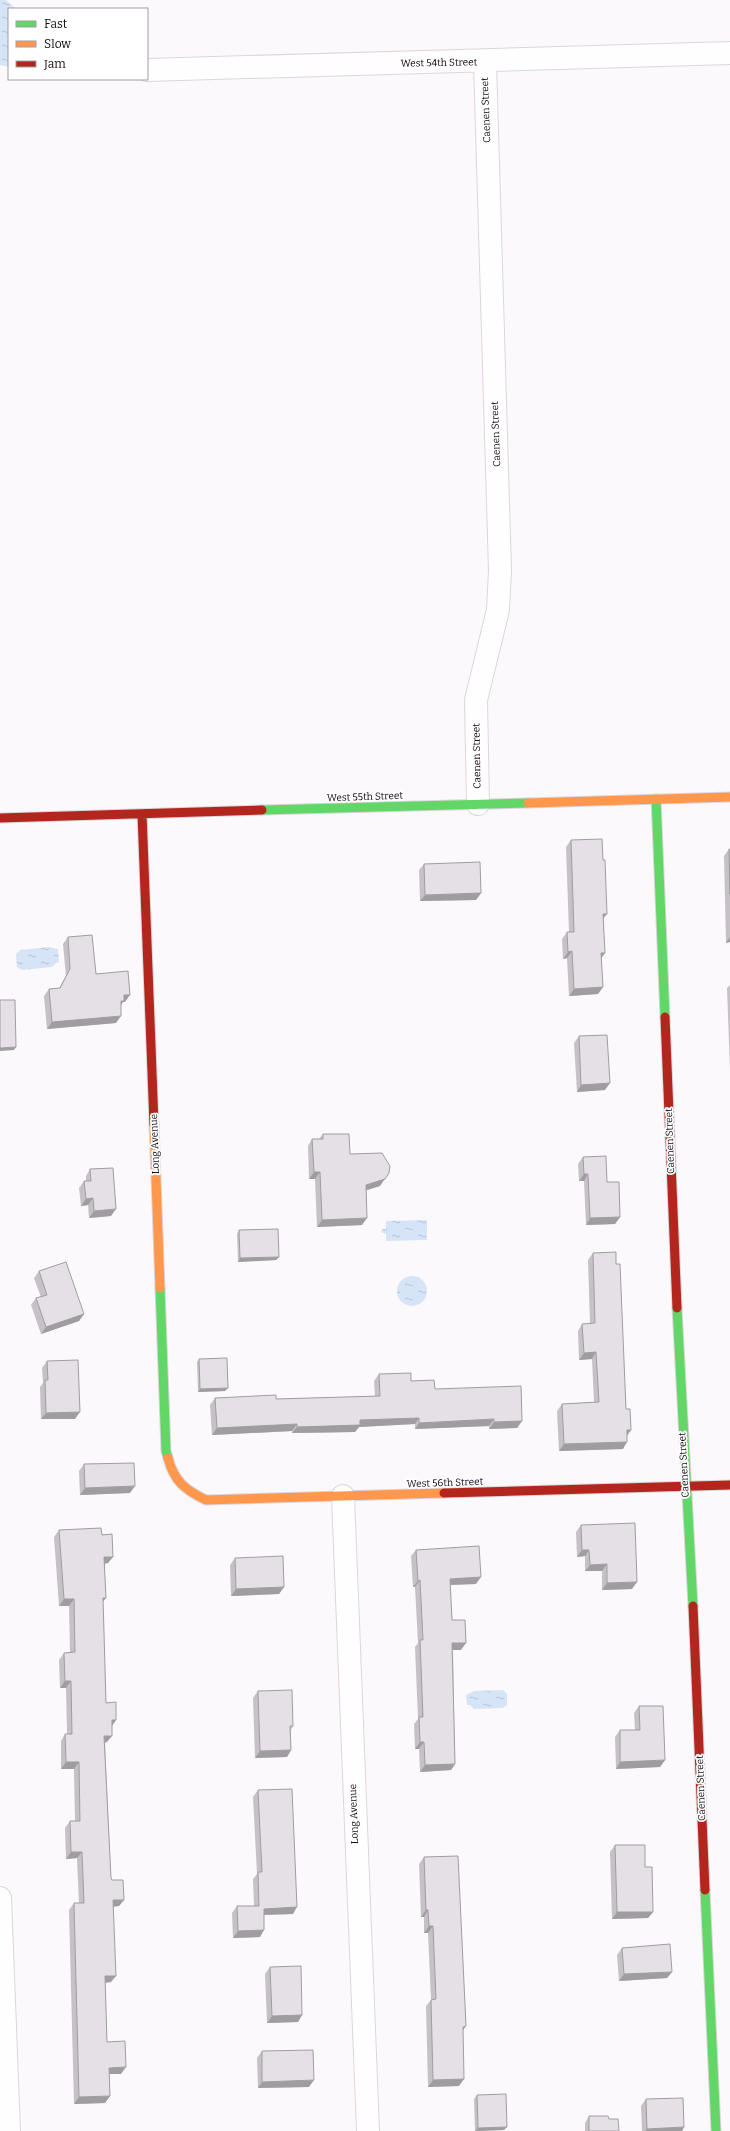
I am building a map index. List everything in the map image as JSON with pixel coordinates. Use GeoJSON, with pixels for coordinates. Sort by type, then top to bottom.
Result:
{"type":"FeatureCollection","features":[{"type":"Feature","properties":{"kind":"street","name":"West 54th Street"},"geometry":{"type":"LineString","coordinates":[[148,70],[485,62],[730,54]]}},
{"type":"Feature","properties":{"kind":"street","name":"Caenen Street"},"geometry":{"type":"LineString","coordinates":[[478,804],[476,700],[498,610],[500,571],[485,62]]}},
{"type":"Feature","properties":{"kind":"street","name":"West 55th Street"},"geometry":{"type":"LineString","coordinates":[[0,818],[730,796]]}},
{"type":"Feature","properties":{"kind":"street","name":"Caenen Street"},"geometry":{"type":"LineString","coordinates":[[656,799],[686,1487],[694,1613],[716,2131]]}},
{"type":"Feature","properties":{"kind":"street","name":"Long Avenue"},"geometry":{"type":"LineString","coordinates":[[142,814],[166,1451],[172,1473]]}},
{"type":"Feature","properties":{"kind":"street","name":"West 56th Street"},"geometry":{"type":"LineString","coordinates":[[172,1473],[186,1491],[206,1500],[730,1485]]}},
{"type":"Feature","properties":{"kind":"street","name":"Long Avenue"},"geometry":{"type":"LineString","coordinates":[[343,1496],[368,2131]]}},
{"type":"Feature","properties":{"kind":"street"},"geometry":{"type":"LineString","coordinates":[[0,1898],[3,2077],[9,2131]]}},
{"type":"Feature","properties":{"kind":"water"},"geometry":{"type":"Polygon","coordinates":[[[0,0],[6,0],[15,8],[8,8],[8,67],[0,65],[0,0]]]}},
{"type":"Feature","properties":{"kind":"water"},"geometry":{"type":"Polygon","coordinates":[[[49,947],[58,949],[59,962],[52,967],[22,970],[17,967],[16,954],[20,950],[49,947]]]}},
{"type":"Feature","properties":{"kind":"water"},"geometry":{"type":"Polygon","coordinates":[[[427,1220],[427,1240],[386,1241],[386,1234],[381,1232],[382,1229],[386,1229],[386,1221],[427,1220]]]}},
{"type":"Feature","properties":{"kind":"water"},"geometry":{"type":"Polygon","coordinates":[[[412,1276],[423,1280],[427,1291],[423,1302],[412,1306],[401,1302],[397,1291],[401,1280],[412,1276]]]}},
{"type":"Feature","properties":{"kind":"water"},"geometry":{"type":"Polygon","coordinates":[[[503,1690],[507,1694],[507,1705],[503,1708],[474,1709],[470,1705],[467,1705],[466,1695],[474,1691],[503,1690]]]}},
{"type":"Feature","properties":{"kind":"building"},"geometry":{"type":"Polygon","coordinates":[[[602,839],[603,860],[605,860],[607,914],[603,914],[605,953],[601,953],[603,987],[574,989],[572,951],[568,952],[567,932],[574,932],[571,840],[602,839]]]}},
{"type":"Feature","properties":{"kind":"building"},"geometry":{"type":"Polygon","coordinates":[[[729,849],[730,849],[730,894],[729,849]]]}},
{"type":"Feature","properties":{"kind":"building"},"geometry":{"type":"Polygon","coordinates":[[[480,862],[481,893],[425,895],[424,864],[480,862]]]}},
{"type":"Feature","properties":{"kind":"building"},"geometry":{"type":"Polygon","coordinates":[[[92,935],[96,974],[128,971],[130,995],[124,995],[124,1001],[121,1001],[121,1016],[52,1022],[49,989],[60,988],[70,969],[68,937],[92,935]]]}},
{"type":"Feature","properties":{"kind":"building"},"geometry":{"type":"Polygon","coordinates":[[[0,1000],[15,1000],[16,1047],[0,1048],[0,1000]]]}},
{"type":"Feature","properties":{"kind":"building"},"geometry":{"type":"Polygon","coordinates":[[[607,1035],[610,1083],[581,1085],[579,1036],[607,1035]]]}},
{"type":"Feature","properties":{"kind":"building"},"geometry":{"type":"Polygon","coordinates":[[[323,1134],[349,1134],[350,1154],[382,1153],[390,1166],[389,1173],[385,1179],[366,1185],[367,1218],[322,1220],[320,1172],[314,1172],[312,1139],[323,1139],[323,1134]]]}},
{"type":"Feature","properties":{"kind":"building"},"geometry":{"type":"Polygon","coordinates":[[[606,1156],[607,1182],[619,1182],[620,1217],[590,1218],[588,1174],[584,1174],[583,1157],[606,1156]]]}},
{"type":"Feature","properties":{"kind":"building"},"geometry":{"type":"Polygon","coordinates":[[[113,1168],[116,1209],[94,1211],[93,1198],[86,1199],[84,1181],[91,1181],[90,1169],[113,1168]]]}},
{"type":"Feature","properties":{"kind":"building"},"geometry":{"type":"Polygon","coordinates":[[[278,1229],[279,1257],[240,1258],[239,1230],[278,1229]]]}},
{"type":"Feature","properties":{"kind":"building"},"geometry":{"type":"Polygon","coordinates":[[[616,1252],[616,1264],[620,1264],[626,1409],[630,1409],[631,1430],[627,1430],[627,1442],[564,1444],[562,1404],[599,1402],[596,1352],[584,1353],[582,1324],[595,1323],[593,1253],[616,1252]]]}},
{"type":"Feature","properties":{"kind":"building"},"geometry":{"type":"Polygon","coordinates":[[[66,1262],[84,1314],[46,1327],[36,1298],[47,1295],[39,1271],[66,1262]]]}},
{"type":"Feature","properties":{"kind":"building"},"geometry":{"type":"Polygon","coordinates":[[[227,1358],[228,1388],[200,1389],[199,1359],[227,1358]]]}},
{"type":"Feature","properties":{"kind":"building"},"geometry":{"type":"Polygon","coordinates":[[[78,1360],[80,1412],[46,1413],[45,1380],[48,1380],[47,1361],[78,1360]]]}},
{"type":"Feature","properties":{"kind":"building"},"geometry":{"type":"Polygon","coordinates":[[[411,1373],[411,1381],[434,1380],[435,1389],[521,1386],[522,1421],[494,1422],[494,1419],[419,1423],[419,1418],[360,1420],[360,1425],[297,1427],[297,1424],[217,1428],[215,1398],[276,1395],[276,1399],[380,1396],[379,1374],[411,1373]]]}},
{"type":"Feature","properties":{"kind":"building"},"geometry":{"type":"Polygon","coordinates":[[[134,1463],[135,1486],[85,1488],[84,1464],[134,1463]]]}},
{"type":"Feature","properties":{"kind":"building"},"geometry":{"type":"Polygon","coordinates":[[[635,1523],[637,1582],[607,1583],[607,1564],[590,1565],[589,1550],[582,1550],[581,1525],[635,1523]]]}},
{"type":"Feature","properties":{"kind":"building"},"geometry":{"type":"Polygon","coordinates":[[[101,1528],[102,1535],[112,1534],[113,1557],[104,1557],[106,1598],[103,1598],[106,1703],[116,1702],[116,1720],[112,1720],[112,1736],[104,1736],[111,1878],[112,1880],[123,1880],[124,1900],[113,1900],[116,1976],[105,1976],[107,2042],[125,2041],[126,2067],[109,2068],[110,2096],[79,2097],[74,1903],[84,1903],[82,1852],[71,1852],[70,1821],[80,1821],[79,1762],[66,1762],[65,1734],[72,1734],[71,1681],[65,1681],[64,1653],[75,1652],[74,1599],[64,1599],[59,1530],[101,1528]]]}},
{"type":"Feature","properties":{"kind":"building"},"geometry":{"type":"Polygon","coordinates":[[[479,1546],[481,1577],[450,1579],[452,1620],[465,1620],[466,1643],[452,1643],[455,1764],[425,1765],[424,1742],[420,1742],[419,1717],[423,1717],[420,1640],[423,1640],[420,1580],[418,1581],[416,1550],[479,1546]]]}},
{"type":"Feature","properties":{"kind":"building"},"geometry":{"type":"Polygon","coordinates":[[[283,1556],[284,1587],[236,1589],[235,1558],[283,1556]]]}},
{"type":"Feature","properties":{"kind":"building"},"geometry":{"type":"Polygon","coordinates":[[[292,1690],[293,1726],[290,1726],[291,1750],[260,1751],[258,1691],[292,1690]]]}},
{"type":"Feature","properties":{"kind":"building"},"geometry":{"type":"Polygon","coordinates":[[[639,1706],[663,1706],[665,1760],[620,1762],[620,1730],[640,1730],[639,1706]]]}},
{"type":"Feature","properties":{"kind":"building"},"geometry":{"type":"Polygon","coordinates":[[[292,1789],[297,1907],[264,1909],[264,1930],[238,1931],[237,1906],[259,1906],[258,1872],[262,1872],[258,1790],[292,1789]]]}},
{"type":"Feature","properties":{"kind":"building"},"geometry":{"type":"Polygon","coordinates":[[[615,1845],[645,1845],[645,1867],[652,1867],[653,1912],[617,1912],[615,1845]]]}},
{"type":"Feature","properties":{"kind":"building"},"geometry":{"type":"Polygon","coordinates":[[[458,1856],[466,2026],[463,2027],[464,2079],[433,2080],[431,2000],[436,1999],[433,1926],[429,1926],[428,1910],[426,1910],[424,1857],[458,1856]]]}},
{"type":"Feature","properties":{"kind":"building"},"geometry":{"type":"Polygon","coordinates":[[[670,1944],[672,1972],[624,1974],[622,1948],[670,1944]]]}},
{"type":"Feature","properties":{"kind":"building"},"geometry":{"type":"Polygon","coordinates":[[[301,1966],[302,2015],[272,2016],[270,1967],[301,1966]]]}},
{"type":"Feature","properties":{"kind":"building"},"geometry":{"type":"Polygon","coordinates":[[[313,2050],[314,2080],[262,2082],[262,2051],[313,2050]]]}},
{"type":"Feature","properties":{"kind":"building"},"geometry":{"type":"Polygon","coordinates":[[[506,2094],[507,2127],[478,2128],[477,2095],[506,2094]]]}},
{"type":"Feature","properties":{"kind":"building"},"geometry":{"type":"Polygon","coordinates":[[[683,2098],[684,2127],[647,2129],[646,2099],[683,2098]]]}},
{"type":"Feature","properties":{"kind":"building"},"geometry":{"type":"Polygon","coordinates":[[[589,2116],[608,2116],[609,2119],[618,2119],[619,2131],[589,2131],[589,2116]]]}},
{"type":"Feature","properties":{"kind":"traffic: fast"},"geometry":{"type":"LineString","coordinates":[[656,799],[665,1017]]}},
{"type":"Feature","properties":{"kind":"traffic: fast"},"geometry":{"type":"LineString","coordinates":[[262,810],[528,803]]}},
{"type":"Feature","properties":{"kind":"traffic: fast"},"geometry":{"type":"LineString","coordinates":[[160,1288],[166,1451],[168,1458]]}},
{"type":"Feature","properties":{"kind":"traffic: fast"},"geometry":{"type":"LineString","coordinates":[[677,1308],[693,1606]]}},
{"type":"Feature","properties":{"kind":"traffic: fast"},"geometry":{"type":"LineString","coordinates":[[705,1890],[716,2131]]}},
{"type":"Feature","properties":{"kind":"traffic: slow"},"geometry":{"type":"LineString","coordinates":[[528,803],[730,797]]}},
{"type":"Feature","properties":{"kind":"traffic: slow"},"geometry":{"type":"LineString","coordinates":[[154,1124],[160,1288]]}},
{"type":"Feature","properties":{"kind":"traffic: slow"},"geometry":{"type":"LineString","coordinates":[[168,1458],[170,1466],[181,1484],[206,1500],[444,1493]]}},
{"type":"Feature","properties":{"kind":"traffic: jam"},"geometry":{"type":"LineString","coordinates":[[0,818],[262,810]]}},
{"type":"Feature","properties":{"kind":"traffic: jam"},"geometry":{"type":"LineString","coordinates":[[142,814],[154,1124]]}},
{"type":"Feature","properties":{"kind":"traffic: jam"},"geometry":{"type":"LineString","coordinates":[[665,1017],[677,1308]]}},
{"type":"Feature","properties":{"kind":"traffic: jam"},"geometry":{"type":"LineString","coordinates":[[444,1493],[730,1485]]}},
{"type":"Feature","properties":{"kind":"traffic: jam"},"geometry":{"type":"LineString","coordinates":[[693,1606],[705,1890]]}}]}
